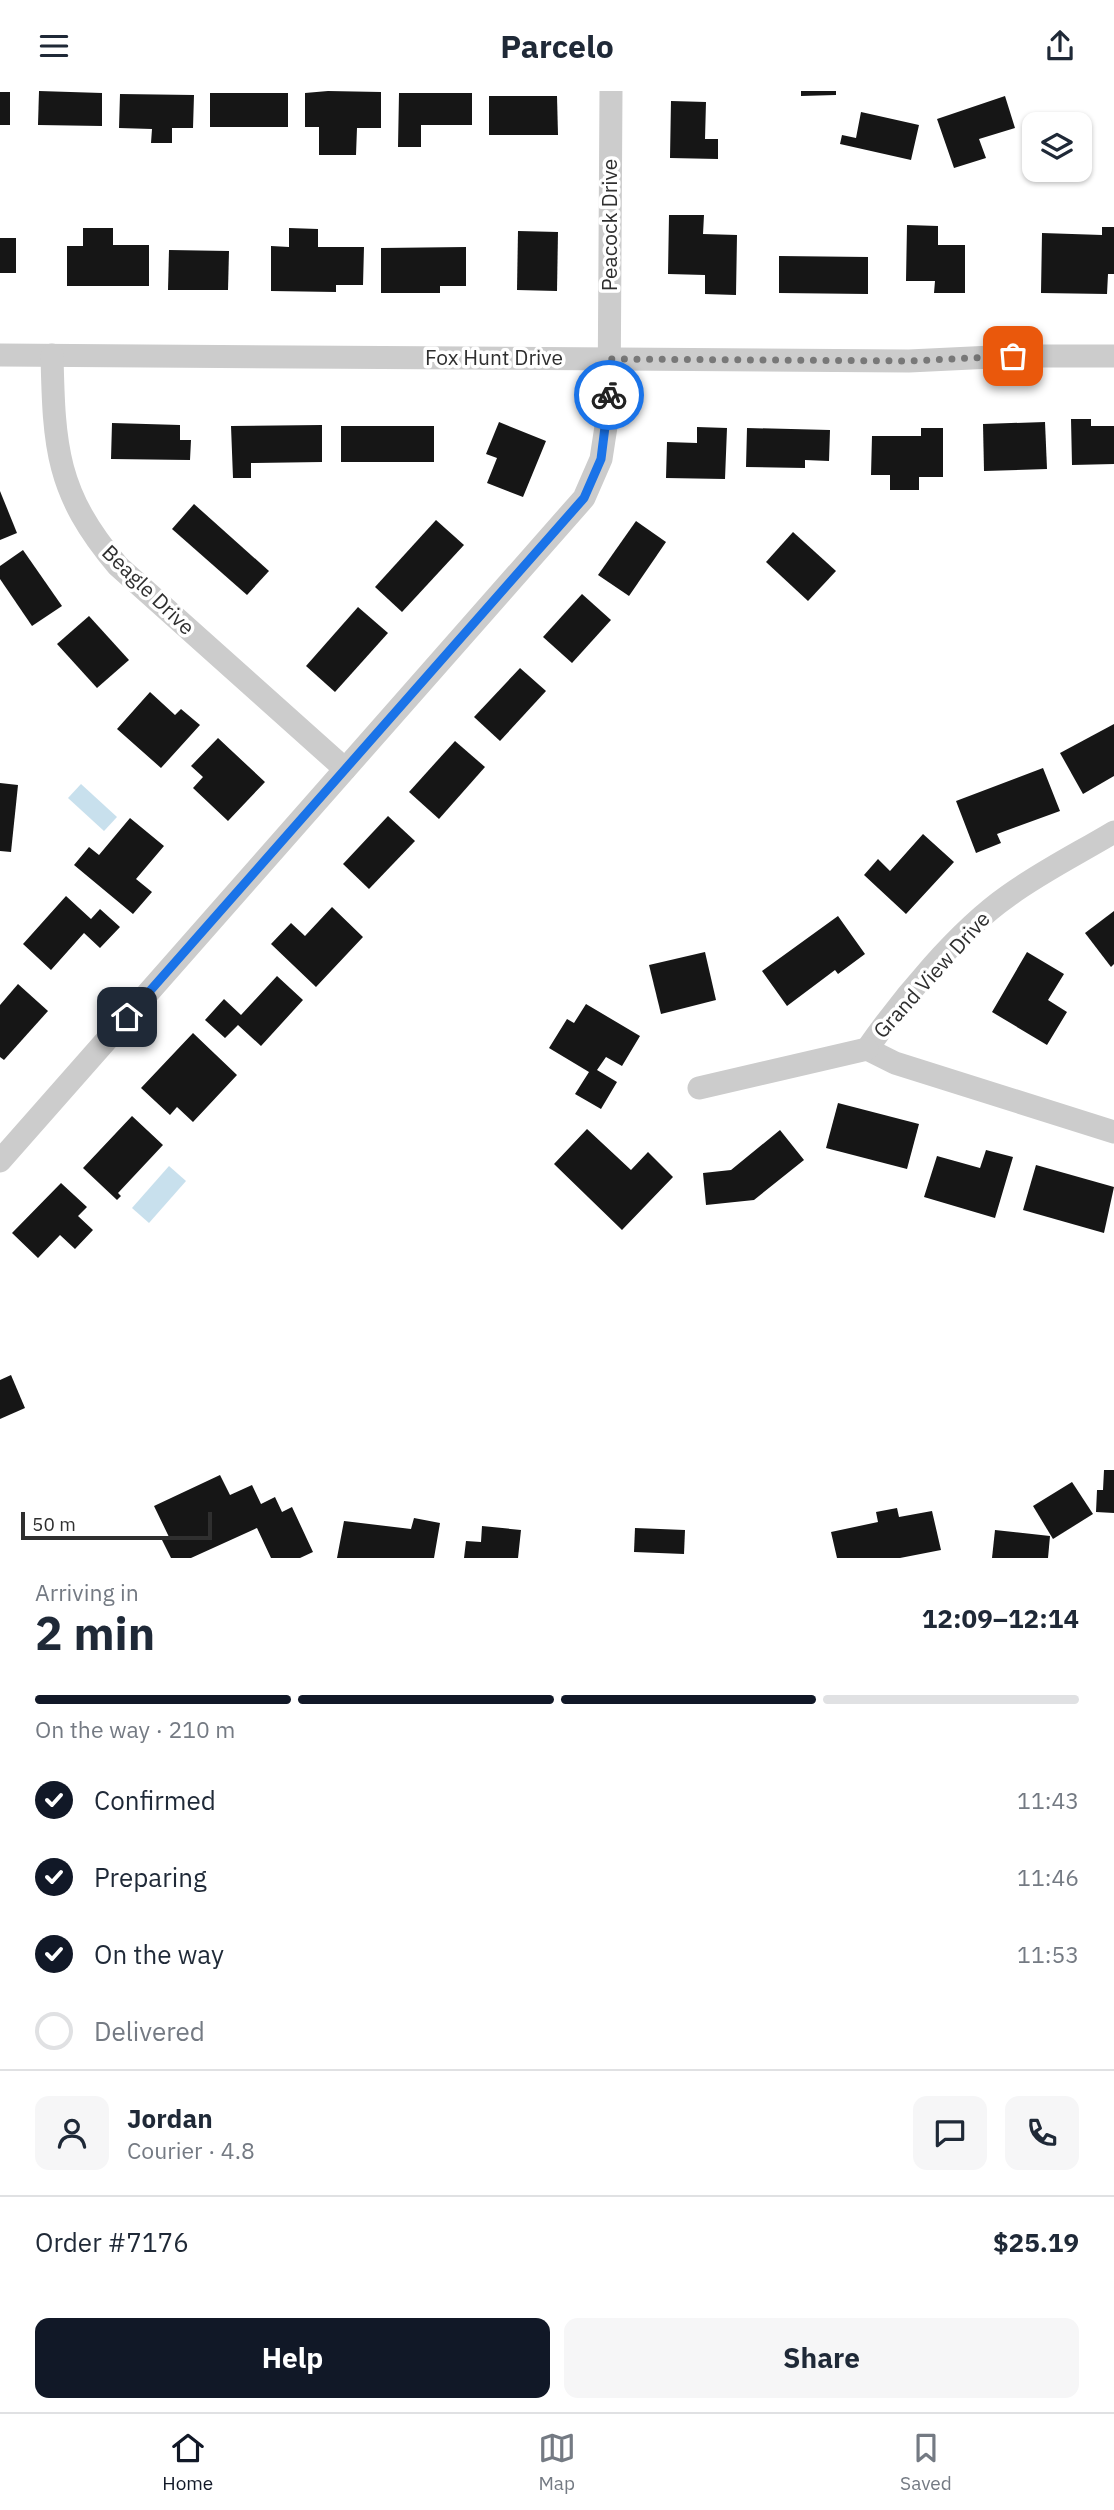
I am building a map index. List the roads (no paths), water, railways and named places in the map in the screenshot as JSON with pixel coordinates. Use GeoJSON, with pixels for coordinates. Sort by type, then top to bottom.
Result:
{"type":"FeatureCollection","features":[{"type":"Feature","properties":{"kind":"street","name":"Peacock Drive"},"geometry":{"type":"LineString","coordinates":[[0,1161],[584,498],[595,477],[605,438],[610,359],[611,91]]}},
{"type":"Feature","properties":{"kind":"street","name":"Fox Hunt Drive"},"geometry":{"type":"LineString","coordinates":[[0,355],[909,361],[1013,356],[1114,356]]}},
{"type":"Feature","properties":{"kind":"street","name":"Beagle Drive"},"geometry":{"type":"LineString","coordinates":[[52,355],[54,431],[58,460],[67,488],[96,540],[118,565],[345,769]]}},
{"type":"Feature","properties":{"kind":"street","name":"Grand View Drive"},"geometry":{"type":"LineString","coordinates":[[1114,832],[1008,895],[978,920],[892,1014],[867,1049],[895,1063],[1114,1132]]}},
{"type":"Feature","properties":{"kind":"street"},"geometry":{"type":"LineString","coordinates":[[699,1088],[867,1049]]}},
{"type":"Feature","properties":{"kind":"water"},"geometry":{"type":"Polygon","coordinates":[[[81,784],[117,817],[104,831],[68,798],[81,784]]]}},
{"type":"Feature","properties":{"kind":"water"},"geometry":{"type":"Polygon","coordinates":[[[169,1166],[186,1181],[149,1223],[132,1208],[169,1166]]]}}]}
